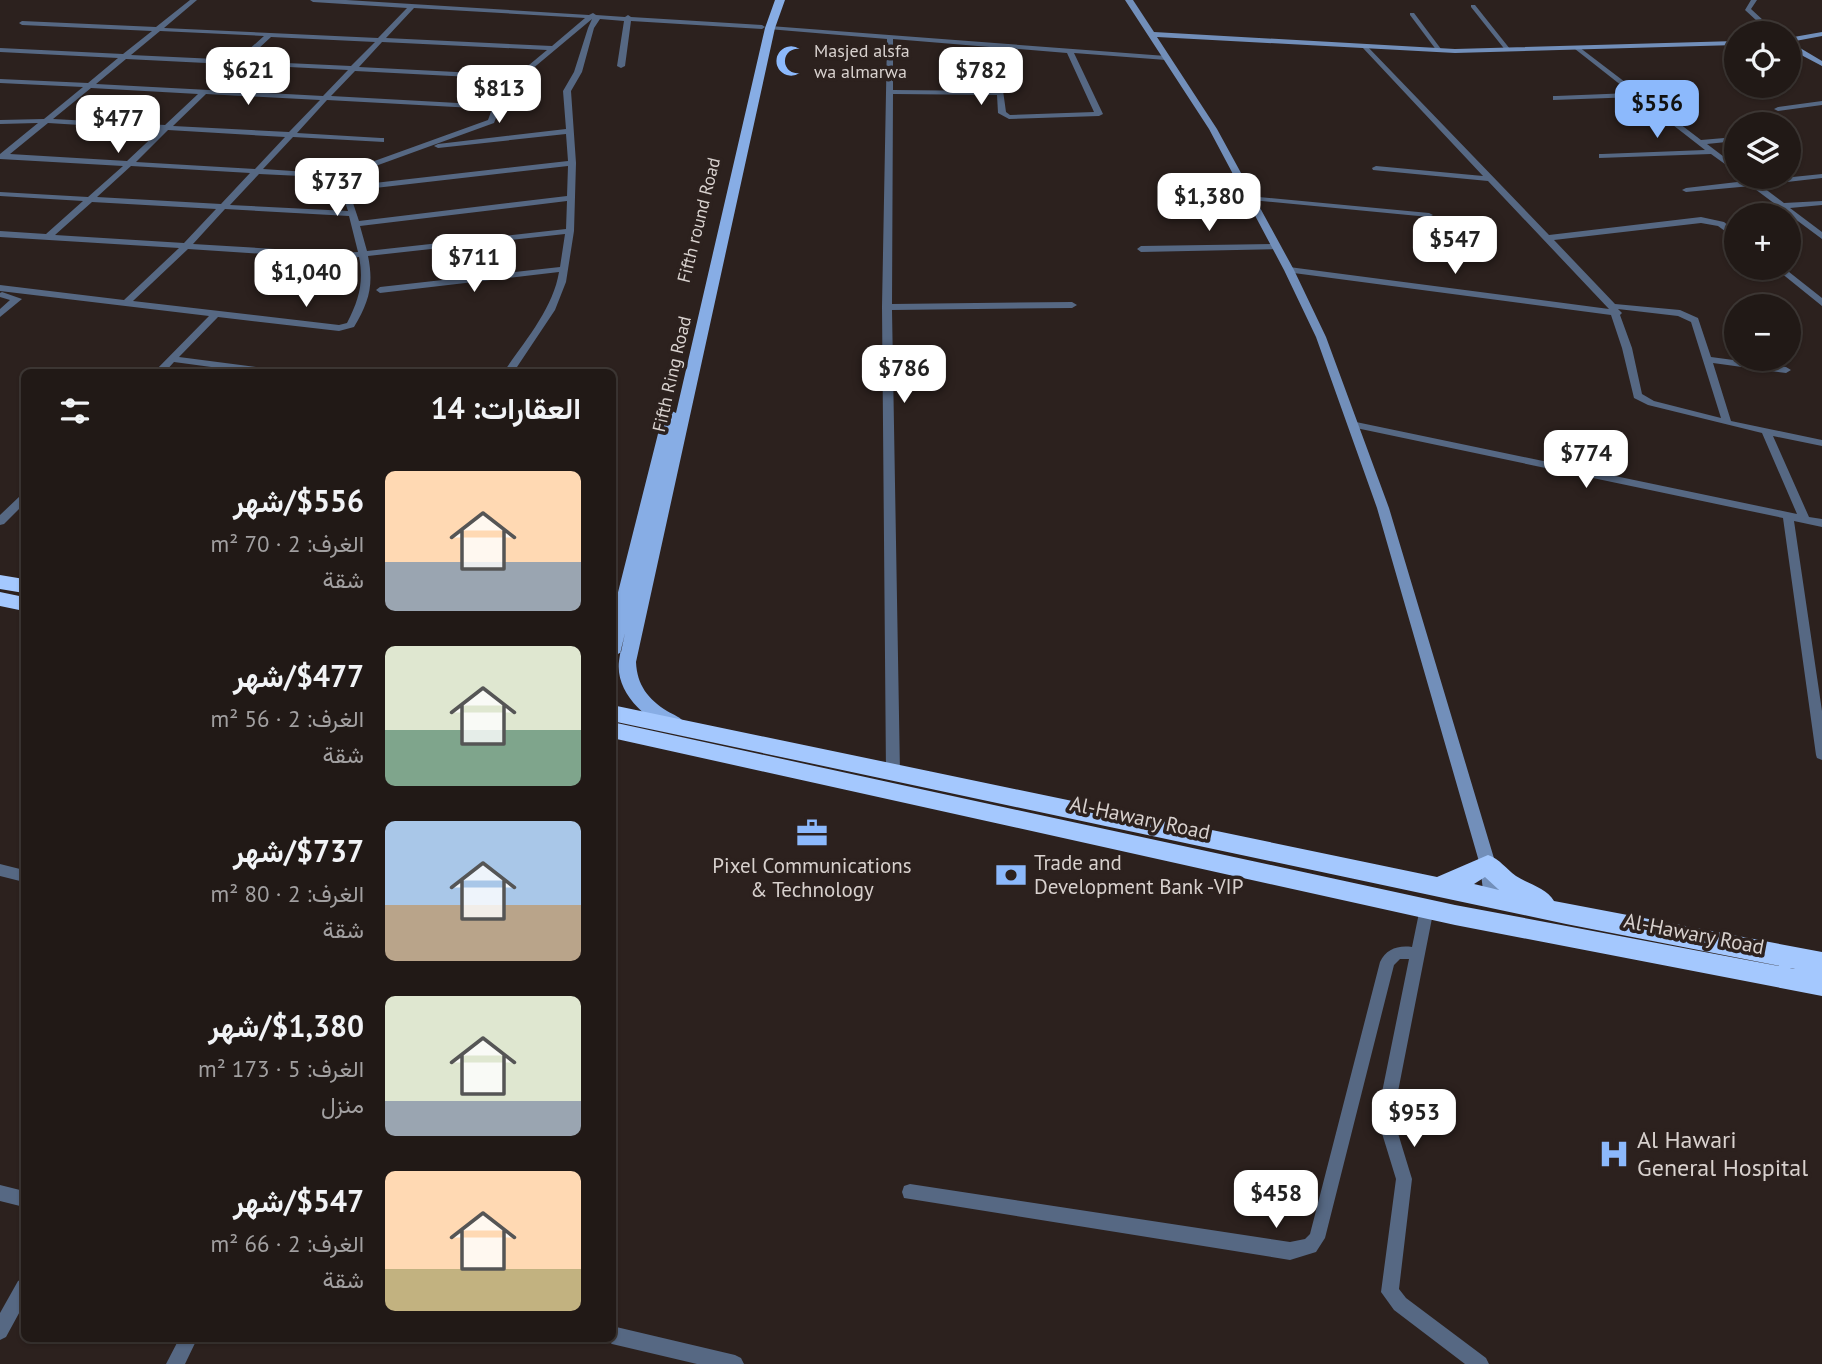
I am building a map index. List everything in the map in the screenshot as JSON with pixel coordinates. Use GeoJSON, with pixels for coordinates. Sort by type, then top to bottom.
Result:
{"type":"FeatureCollection","features":[{"type":"Feature","properties":{"kind":"highway"},"geometry":{"type":"LineString","coordinates":[[0,582],[21,586]]}},
{"type":"Feature","properties":{"kind":"highway"},"geometry":{"type":"LineString","coordinates":[[0,599],[21,603]]}},
{"type":"Feature","properties":{"kind":"highway","name":"Al-Hawary Road"},"geometry":{"type":"LineString","coordinates":[[616,714],[893,773],[1007,807]]}},
{"type":"Feature","properties":{"kind":"highway","name":"Al-Hawary Road"},"geometry":{"type":"LineString","coordinates":[[616,731],[1007,807],[1432,897],[1822,985]]}},
{"type":"Feature","properties":{"kind":"highway","name":"Al-Hawary Road"},"geometry":{"type":"LineString","coordinates":[[1482,877],[1566,914],[1822,963]]}},
{"type":"Feature","properties":{"kind":"highway"},"geometry":{"type":"LineString","coordinates":[[1432,897],[1463,880],[1482,877],[1513,887],[1566,914]]}},
{"type":"Feature","properties":{"kind":"main road"},"geometry":{"type":"LineString","coordinates":[[766,27],[772,0]]}},
{"type":"Feature","properties":{"kind":"main road","name":"Fifth Ring Road"},"geometry":{"type":"LineString","coordinates":[[690,729],[665,719],[646,706],[633,689],[627,670],[695,332],[766,27],[780,0]]}},
{"type":"Feature","properties":{"kind":"main road"},"geometry":{"type":"LineString","coordinates":[[1129,0],[1213,129],[1289,270],[1321,337],[1356,425],[1387,521],[1482,877]]}},
{"type":"Feature","properties":{"kind":"main road"},"geometry":{"type":"LineString","coordinates":[[1151,34],[1439,50],[1724,43]]}},
{"type":"Feature","properties":{"kind":"main road"},"geometry":{"type":"LineString","coordinates":[[1801,39],[1822,34]]}},
{"type":"Feature","properties":{"kind":"main road"},"geometry":{"type":"LineString","coordinates":[[1801,50],[1822,64]]}},
{"type":"Feature","properties":{"kind":"main road"},"geometry":{"type":"LineString","coordinates":[[616,637],[695,332]]}},
{"type":"Feature","properties":{"kind":"street"},"geometry":{"type":"LineString","coordinates":[[1,157],[194,0]]}},
{"type":"Feature","properties":{"kind":"street"},"geometry":{"type":"LineString","coordinates":[[313,0],[766,27],[1167,58]]}},
{"type":"Feature","properties":{"kind":"street"},"geometry":{"type":"LineString","coordinates":[[478,9],[488,0]]}},
{"type":"Feature","properties":{"kind":"street"},"geometry":{"type":"LineString","coordinates":[[1754,0],[1747,9],[1760,21]]}},
{"type":"Feature","properties":{"kind":"street"},"geometry":{"type":"LineString","coordinates":[[126,303],[258,171],[412,6]]}},
{"type":"Feature","properties":{"kind":"street"},"geometry":{"type":"LineString","coordinates":[[1474,6],[1508,50]]}},
{"type":"Feature","properties":{"kind":"street"},"geometry":{"type":"LineString","coordinates":[[1412,13],[1439,50]]}},
{"type":"Feature","properties":{"kind":"street"},"geometry":{"type":"LineString","coordinates":[[1,157],[340,174],[488,123],[494,118],[504,89],[596,16]]}},
{"type":"Feature","properties":{"kind":"street"},"geometry":{"type":"LineString","coordinates":[[511,369],[550,310],[562,282],[569,231],[572,163],[567,91],[578,72],[596,16]]}},
{"type":"Feature","properties":{"kind":"street"},"geometry":{"type":"LineString","coordinates":[[621,66],[628,18]]}},
{"type":"Feature","properties":{"kind":"street"},"geometry":{"type":"LineString","coordinates":[[22,23],[554,48]]}},
{"type":"Feature","properties":{"kind":"street"},"geometry":{"type":"LineString","coordinates":[[239,62],[268,36]]}},
{"type":"Feature","properties":{"kind":"street"},"geometry":{"type":"LineString","coordinates":[[890,37],[887,307],[893,773]]}},
{"type":"Feature","properties":{"kind":"street"},"geometry":{"type":"LineString","coordinates":[[993,45],[1003,116],[1009,117],[1099,114],[1070,51]]}},
{"type":"Feature","properties":{"kind":"street"},"geometry":{"type":"LineString","coordinates":[[1364,46],[1615,309],[1637,396],[1651,403],[1727,423],[1822,443]]}},
{"type":"Feature","properties":{"kind":"street"},"geometry":{"type":"LineString","coordinates":[[1577,48],[1724,161]]}},
{"type":"Feature","properties":{"kind":"street"},"geometry":{"type":"LineString","coordinates":[[0,50],[517,77]]}},
{"type":"Feature","properties":{"kind":"street"},"geometry":{"type":"LineString","coordinates":[[0,81],[497,107]]}},
{"type":"Feature","properties":{"kind":"street"},"geometry":{"type":"LineString","coordinates":[[48,237],[205,91]]}},
{"type":"Feature","properties":{"kind":"street"},"geometry":{"type":"LineString","coordinates":[[890,92],[1000,93]]}},
{"type":"Feature","properties":{"kind":"street"},"geometry":{"type":"LineString","coordinates":[[1556,98],[1639,95]]}},
{"type":"Feature","properties":{"kind":"street"},"geometry":{"type":"LineString","coordinates":[[1778,109],[1822,103]]}},
{"type":"Feature","properties":{"kind":"street"},"geometry":{"type":"LineString","coordinates":[[0,122],[45,121],[168,127],[381,141]]}},
{"type":"Feature","properties":{"kind":"street"},"geometry":{"type":"LineString","coordinates":[[426,145],[569,131]]}},
{"type":"Feature","properties":{"kind":"street"},"geometry":{"type":"LineString","coordinates":[[1700,142],[1724,140]]}},
{"type":"Feature","properties":{"kind":"street"},"geometry":{"type":"LineString","coordinates":[[1602,156],[1713,152]]}},
{"type":"Feature","properties":{"kind":"street"},"geometry":{"type":"LineString","coordinates":[[344,189],[572,163]]}},
{"type":"Feature","properties":{"kind":"street"},"geometry":{"type":"LineString","coordinates":[[1376,169],[1492,179]]}},
{"type":"Feature","properties":{"kind":"street"},"geometry":{"type":"LineString","coordinates":[[0,288],[339,328],[348,326],[366,290],[363,254],[340,174]]}},
{"type":"Feature","properties":{"kind":"street"},"geometry":{"type":"LineString","coordinates":[[1801,178],[1822,176]]}},
{"type":"Feature","properties":{"kind":"street"},"geometry":{"type":"LineString","coordinates":[[1686,190],[1724,186]]}},
{"type":"Feature","properties":{"kind":"street"},"geometry":{"type":"LineString","coordinates":[[1760,189],[1778,203]]}},
{"type":"Feature","properties":{"kind":"street"},"geometry":{"type":"LineString","coordinates":[[0,194],[223,207],[353,219],[571,198]]}},
{"type":"Feature","properties":{"kind":"street"},"geometry":{"type":"LineString","coordinates":[[1251,198],[1429,215]]}},
{"type":"Feature","properties":{"kind":"street"},"geometry":{"type":"LineString","coordinates":[[1801,205],[1822,203]]}},
{"type":"Feature","properties":{"kind":"street"},"geometry":{"type":"LineString","coordinates":[[1549,238],[1701,220],[1724,226]]}},
{"type":"Feature","properties":{"kind":"street"},"geometry":{"type":"LineString","coordinates":[[1801,220],[1822,236]]}},
{"type":"Feature","properties":{"kind":"street"},"geometry":{"type":"LineString","coordinates":[[0,234],[187,244],[335,256],[569,231]]}},
{"type":"Feature","properties":{"kind":"street"},"geometry":{"type":"LineString","coordinates":[[1141,249],[1277,247]]}},
{"type":"Feature","properties":{"kind":"street"},"geometry":{"type":"LineString","coordinates":[[380,290],[564,269]]}},
{"type":"Feature","properties":{"kind":"street"},"geometry":{"type":"LineString","coordinates":[[1289,270],[1615,309],[1680,313],[1693,318],[1727,423]]}},
{"type":"Feature","properties":{"kind":"street"},"geometry":{"type":"LineString","coordinates":[[1794,280],[1822,303]]}},
{"type":"Feature","properties":{"kind":"street"},"geometry":{"type":"LineString","coordinates":[[0,295],[17,299],[0,314]]}},
{"type":"Feature","properties":{"kind":"street"},"geometry":{"type":"LineString","coordinates":[[887,307],[1072,305]]}},
{"type":"Feature","properties":{"kind":"street"},"geometry":{"type":"LineString","coordinates":[[162,369],[216,314]]}},
{"type":"Feature","properties":{"kind":"street"},"geometry":{"type":"LineString","coordinates":[[172,359],[249,369]]}},
{"type":"Feature","properties":{"kind":"street"},"geometry":{"type":"LineString","coordinates":[[1708,359],[1724,361]]}},
{"type":"Feature","properties":{"kind":"street"},"geometry":{"type":"LineString","coordinates":[[1356,425],[1822,523]]}},
{"type":"Feature","properties":{"kind":"street"},"geometry":{"type":"LineString","coordinates":[[1766,432],[1805,519]]}},
{"type":"Feature","properties":{"kind":"street"},"geometry":{"type":"LineString","coordinates":[[0,521],[21,501]]}},
{"type":"Feature","properties":{"kind":"street"},"geometry":{"type":"LineString","coordinates":[[1788,517],[1822,755]]}},
{"type":"Feature","properties":{"kind":"street"},"geometry":{"type":"LineString","coordinates":[[0,870],[21,875]]}},
{"type":"Feature","properties":{"kind":"street"},"geometry":{"type":"LineString","coordinates":[[1432,897],[1385,1117],[1390,1143],[1403,1169],[1404,1179],[1390,1292],[1400,1304],[1480,1364]]}},
{"type":"Feature","properties":{"kind":"street"},"geometry":{"type":"LineString","coordinates":[[910,1192],[1290,1251],[1310,1247],[1317,1238],[1387,962],[1393,954],[1418,954]]}},
{"type":"Feature","properties":{"kind":"street"},"geometry":{"type":"LineString","coordinates":[[0,1193],[21,1198]]}},
{"type":"Feature","properties":{"kind":"street"},"geometry":{"type":"LineString","coordinates":[[0,1331],[21,1292]]}},
{"type":"Feature","properties":{"kind":"street"},"geometry":{"type":"LineString","coordinates":[[616,1336],[735,1364]]}},
{"type":"Feature","properties":{"kind":"street"},"geometry":{"type":"LineString","coordinates":[[176,1364],[187,1342]]}},
{"type":"Feature","properties":{"kind":"place","name":"Masjed alsfa wa almarwa"},"geometry":{"type":"Point","coordinates":[791,61]}},
{"type":"Feature","properties":{"kind":"place","name":"Pixel Communications & Technology"},"geometry":{"type":"Point","coordinates":[812,833]}},
{"type":"Feature","properties":{"kind":"place","name":"Trade and Development Bank -VIP"},"geometry":{"type":"Point","coordinates":[1011,875]}},
{"type":"Feature","properties":{"kind":"place","name":"Al Hawari General Hospital"},"geometry":{"type":"Point","coordinates":[1614,1154]}}]}
